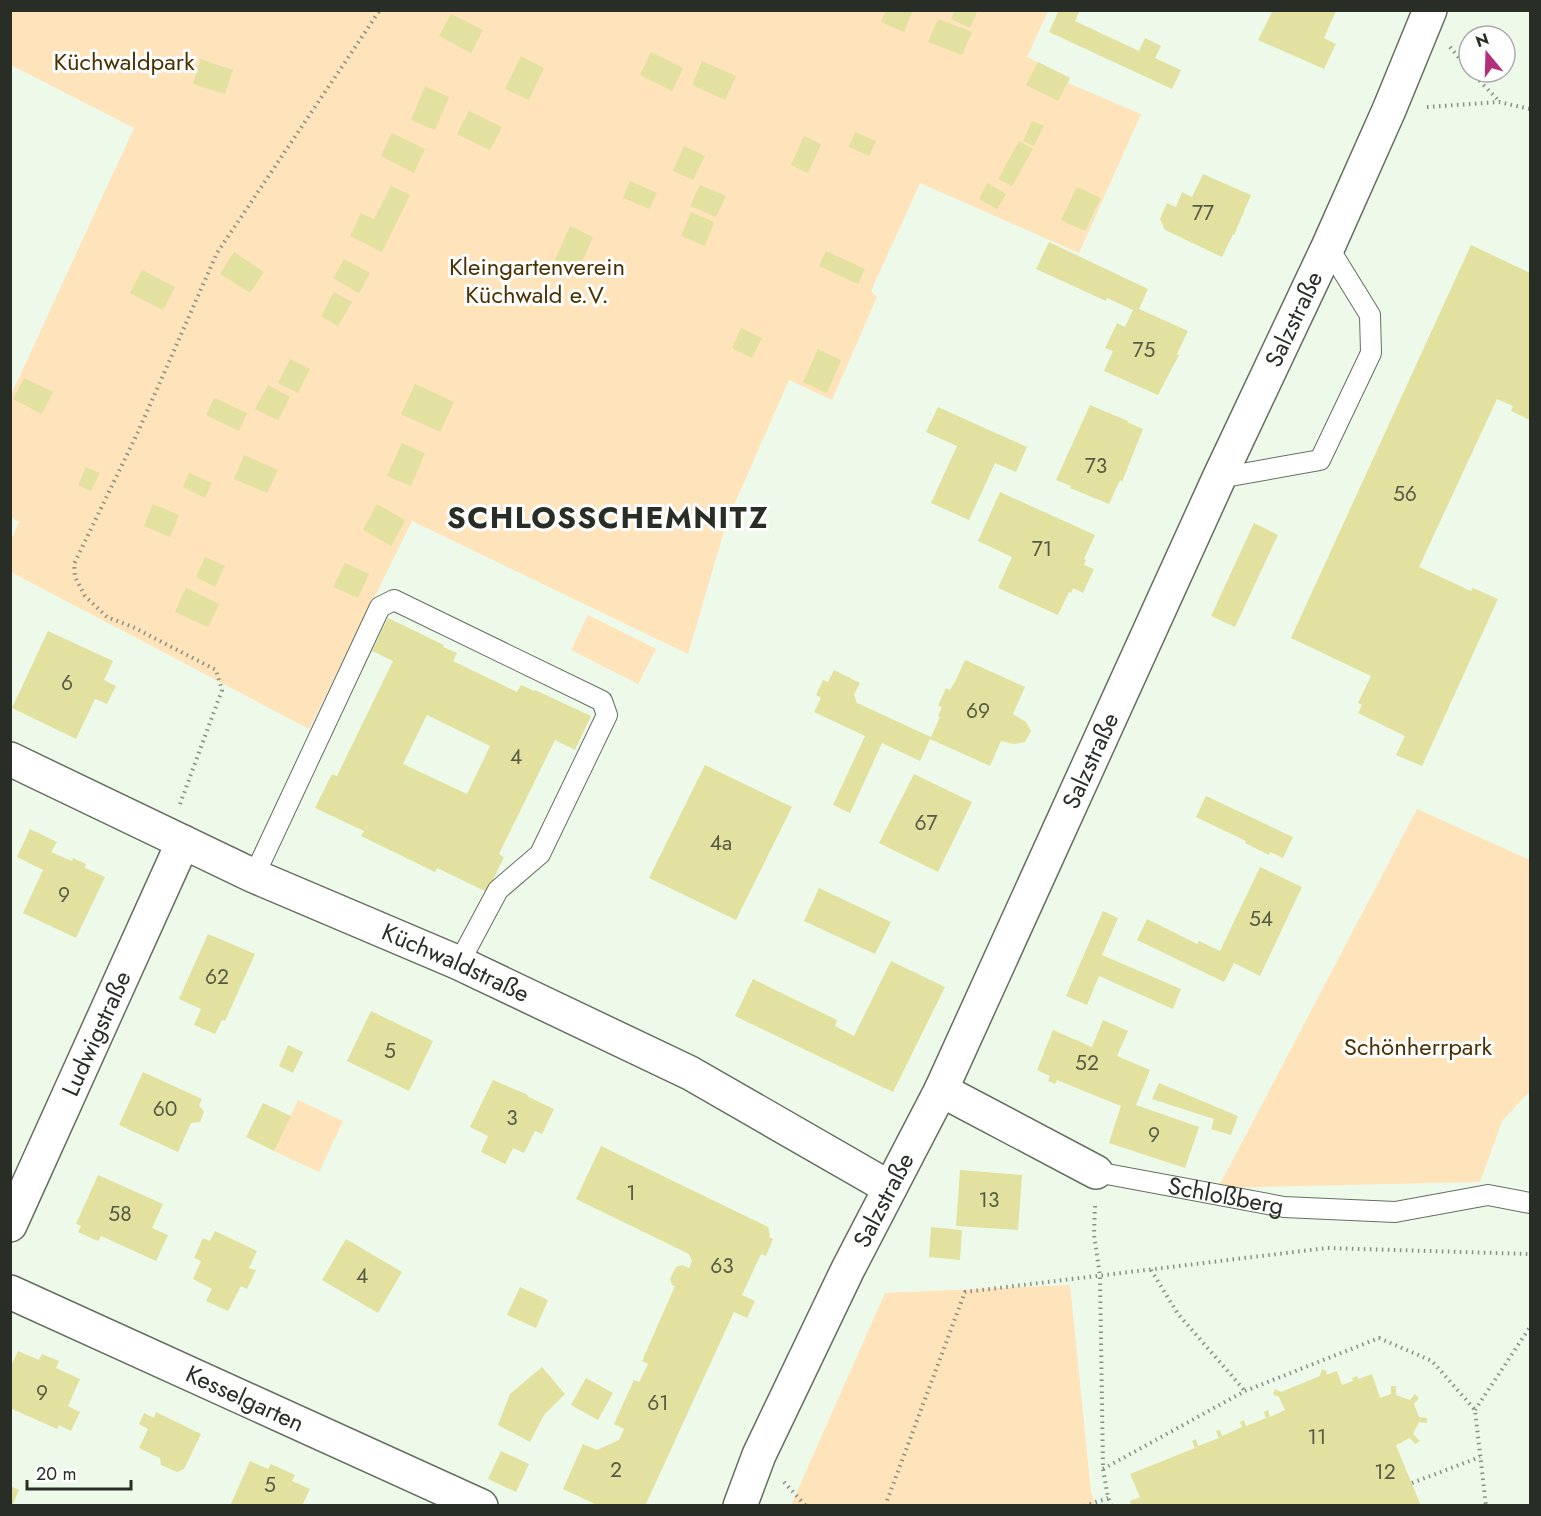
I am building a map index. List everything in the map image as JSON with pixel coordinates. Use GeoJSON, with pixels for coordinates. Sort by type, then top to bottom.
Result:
{"type":"FeatureCollection","features":[{"type":"Feature","properties":{"kind":"street","name":"Salzstraße"},"geometry":{"type":"LineString","coordinates":[[740,1506],[764,1445],[848,1269],[941,1090],[1219,478],[1328,247],[1389,110],[1430,10]]}},
{"type":"Feature","properties":{"kind":"street","name":"Küchwaldstraße"},"geometry":{"type":"LineString","coordinates":[[10,759],[254,876],[459,963],[690,1073],[890,1188]]}},
{"type":"Feature","properties":{"kind":"street","name":"Ludwigstraße"},"geometry":{"type":"LineString","coordinates":[[10,1225],[177,839]]}},
{"type":"Feature","properties":{"kind":"street","name":"Schloßberg"},"geometry":{"type":"LineString","coordinates":[[941,1090],[1096,1172]]}},
{"type":"Feature","properties":{"kind":"street","name":"Kesselgarten"},"geometry":{"type":"LineString","coordinates":[[10,1292],[480,1506]]}},
{"type":"Feature","properties":{"kind":"lane"},"geometry":{"type":"LineString","coordinates":[[1219,478],[1320,460],[1371,353],[1370,315],[1328,247]]}},
{"type":"Feature","properties":{"kind":"lane"},"geometry":{"type":"LineString","coordinates":[[254,876],[380,607],[394,600],[602,701],[607,715],[540,854],[498,890],[459,963]]}},
{"type":"Feature","properties":{"kind":"lane","name":"Schloßberg"},"geometry":{"type":"LineString","coordinates":[[1096,1172],[1284,1207],[1308,1209],[1395,1212],[1488,1195],[1530,1203]]}},
{"type":"Feature","properties":{"kind":"path"},"geometry":{"type":"LineString","coordinates":[[177,839],[184,791],[222,690],[216,670],[133,627],[107,617],[85,596],[75,577],[74,564],[138,432],[217,253],[380,10]]}},
{"type":"Feature","properties":{"kind":"path"},"geometry":{"type":"LineString","coordinates":[[1482,84],[1499,102]]}},
{"type":"Feature","properties":{"kind":"path"},"geometry":{"type":"LineString","coordinates":[[1389,110],[1499,102],[1530,109]]}},
{"type":"Feature","properties":{"kind":"path"},"geometry":{"type":"LineString","coordinates":[[1096,1172],[1094,1234],[1100,1276],[1103,1469],[1108,1498],[1112,1506]]}},
{"type":"Feature","properties":{"kind":"path"},"geometry":{"type":"LineString","coordinates":[[885,1506],[965,1292],[1327,1248],[1530,1254]]}},
{"type":"Feature","properties":{"kind":"path"},"geometry":{"type":"LineString","coordinates":[[1151,1270],[1178,1314],[1245,1391]]}},
{"type":"Feature","properties":{"kind":"path"},"geometry":{"type":"LineString","coordinates":[[1475,1410],[1530,1326]]}},
{"type":"Feature","properties":{"kind":"path"},"geometry":{"type":"LineString","coordinates":[[1103,1469],[1245,1391],[1379,1338],[1432,1361],[1475,1410],[1486,1506]]}},
{"type":"Feature","properties":{"kind":"path"},"geometry":{"type":"LineString","coordinates":[[1412,1483],[1480,1457]]}},
{"type":"Feature","properties":{"kind":"path"},"geometry":{"type":"LineString","coordinates":[[1084,1506],[1108,1498]]}},
{"type":"Feature","properties":{"kind":"green space","name":"Kleingartenverein Küchwald e.V."},"geometry":{"type":"Polygon","coordinates":[[[10,11],[1048,11],[1027,57],[1070,78],[1068,83],[1141,114],[1079,253],[920,183],[871,291],[877,297],[832,400],[789,380],[727,521],[688,654],[412,521],[309,729],[11,572],[11,540],[19,522],[11,517],[11,395],[134,128],[11,65],[10,11]]]}},
{"type":"Feature","properties":{"kind":"green space"},"geometry":{"type":"Polygon","coordinates":[[[588,615],[656,649],[638,684],[571,650],[588,615]]]}},
{"type":"Feature","properties":{"kind":"green space","name":"Schönherrpark"},"geometry":{"type":"Polygon","coordinates":[[[1417,809],[1530,860],[1530,1091],[1502,1121],[1480,1182],[1218,1188],[1417,809]]]}},
{"type":"Feature","properties":{"kind":"green space"},"geometry":{"type":"Polygon","coordinates":[[[298,1100],[343,1121],[319,1172],[274,1151],[298,1100]]]}},
{"type":"Feature","properties":{"kind":"green space"},"geometry":{"type":"Polygon","coordinates":[[[1070,1285],[1091,1492],[1096,1505],[791,1505],[885,1293],[1070,1285]]]}},
{"type":"Feature","properties":{"kind":"building"},"geometry":{"type":"Polygon","coordinates":[[[886,10],[913,10],[904,32],[881,22],[886,10]]]}},
{"type":"Feature","properties":{"kind":"building"},"geometry":{"type":"Polygon","coordinates":[[[955,10],[978,10],[970,28],[951,19],[955,10]]]}},
{"type":"Feature","properties":{"kind":"building"},"geometry":{"type":"Polygon","coordinates":[[[1059,10],[1080,10],[1075,21],[1139,51],[1145,38],[1161,46],[1155,58],[1181,70],[1172,89],[1049,32],[1059,10]]]}},
{"type":"Feature","properties":{"kind":"building"},"geometry":{"type":"Polygon","coordinates":[[[1273,10],[1336,11],[1324,38],[1336,44],[1324,69],[1258,40],[1273,10]]]}},
{"type":"Feature","properties":{"kind":"building"},"geometry":{"type":"Polygon","coordinates":[[[451,14],[483,30],[471,53],[439,36],[451,14]]]}},
{"type":"Feature","properties":{"kind":"building"},"geometry":{"type":"Polygon","coordinates":[[[938,19],[972,32],[962,55],[928,42],[938,19]]]}},
{"type":"Feature","properties":{"kind":"building"},"geometry":{"type":"Polygon","coordinates":[[[651,52],[683,68],[672,91],[640,75],[651,52]]]}},
{"type":"Feature","properties":{"kind":"building"},"geometry":{"type":"Polygon","coordinates":[[[521,56],[544,68],[529,100],[505,89],[521,56]]]}},
{"type":"Feature","properties":{"kind":"building"},"geometry":{"type":"Polygon","coordinates":[[[200,59],[233,70],[225,94],[193,84],[200,59]]]}},
{"type":"Feature","properties":{"kind":"building"},"geometry":{"type":"Polygon","coordinates":[[[702,61],[736,76],[725,100],[692,85],[702,61]]]}},
{"type":"Feature","properties":{"kind":"building"},"geometry":{"type":"Polygon","coordinates":[[[1038,62],[1070,78],[1058,101],[1026,85],[1038,62]]]}},
{"type":"Feature","properties":{"kind":"building"},"geometry":{"type":"Polygon","coordinates":[[[425,86],[449,97],[435,130],[411,120],[425,86]]]}},
{"type":"Feature","properties":{"kind":"building"},"geometry":{"type":"Polygon","coordinates":[[[469,111],[502,127],[490,150],[457,134],[469,111]]]}},
{"type":"Feature","properties":{"kind":"building"},"geometry":{"type":"Polygon","coordinates":[[[1032,121],[1044,126],[1034,146],[1023,141],[1032,121]]]}},
{"type":"Feature","properties":{"kind":"building"},"geometry":{"type":"Polygon","coordinates":[[[855,132],[876,141],[869,156],[849,147],[855,132]]]}},
{"type":"Feature","properties":{"kind":"building"},"geometry":{"type":"Polygon","coordinates":[[[392,133],[425,149],[414,173],[381,156],[392,133]]]}},
{"type":"Feature","properties":{"kind":"building"},"geometry":{"type":"Polygon","coordinates":[[[804,136],[821,144],[808,173],[791,165],[804,136]]]}},
{"type":"Feature","properties":{"kind":"building"},"geometry":{"type":"Polygon","coordinates":[[[1019,141],[1033,149],[1012,186],[998,179],[1019,141]]]}},
{"type":"Feature","properties":{"kind":"building"},"geometry":{"type":"Polygon","coordinates":[[[684,146],[705,156],[693,180],[673,171],[684,146]]]}},
{"type":"Feature","properties":{"kind":"building"},"geometry":{"type":"Polygon","coordinates":[[[1203,174],[1251,195],[1222,257],[1165,230],[1160,219],[1167,203],[1176,207],[1182,192],[1192,197],[1203,174]]]}},
{"type":"Feature","properties":{"kind":"building"},"geometry":{"type":"Polygon","coordinates":[[[630,181],[657,193],[649,209],[623,198],[630,181]]]}},
{"type":"Feature","properties":{"kind":"building"},"geometry":{"type":"Polygon","coordinates":[[[987,183],[1006,194],[997,209],[979,199],[987,183]]]}},
{"type":"Feature","properties":{"kind":"building"},"geometry":{"type":"Polygon","coordinates":[[[700,185],[726,196],[716,217],[690,206],[700,185]]]}},
{"type":"Feature","properties":{"kind":"building"},"geometry":{"type":"Polygon","coordinates":[[[391,186],[410,195],[382,252],[350,236],[361,213],[374,219],[391,186]]]}},
{"type":"Feature","properties":{"kind":"building"},"geometry":{"type":"Polygon","coordinates":[[[1077,187],[1101,198],[1085,231],[1061,220],[1077,187]]]}},
{"type":"Feature","properties":{"kind":"building"},"geometry":{"type":"Polygon","coordinates":[[[691,212],[714,222],[705,246],[681,236],[691,212]]]}},
{"type":"Feature","properties":{"kind":"building"},"geometry":{"type":"Polygon","coordinates":[[[570,226],[593,237],[578,270],[555,260],[570,226]]]}},
{"type":"Feature","properties":{"kind":"building"},"geometry":{"type":"Polygon","coordinates":[[[1049,242],[1148,289],[1139,309],[1188,331],[1177,354],[1179,355],[1158,395],[1104,371],[1113,351],[1105,348],[1117,323],[1125,327],[1133,310],[1107,298],[1106,301],[1036,269],[1049,242]]]}},
{"type":"Feature","properties":{"kind":"building"},"geometry":{"type":"Polygon","coordinates":[[[1471,245],[1530,273],[1530,420],[1511,411],[1513,406],[1497,399],[1419,567],[1471,591],[1473,588],[1498,599],[1422,766],[1396,755],[1405,736],[1358,713],[1362,705],[1358,703],[1371,676],[1291,638],[1471,245]]]}},
{"type":"Feature","properties":{"kind":"building"},"geometry":{"type":"Polygon","coordinates":[[[826,251],[865,269],[858,284],[819,266],[826,251]]]}},
{"type":"Feature","properties":{"kind":"building"},"geometry":{"type":"Polygon","coordinates":[[[234,252],[264,272],[250,293],[220,274],[234,252]]]}},
{"type":"Feature","properties":{"kind":"building"},"geometry":{"type":"Polygon","coordinates":[[[344,259],[370,273],[359,293],[333,278],[344,259]]]}},
{"type":"Feature","properties":{"kind":"building"},"geometry":{"type":"Polygon","coordinates":[[[142,270],[175,287],[163,310],[130,293],[142,270]]]}},
{"type":"Feature","properties":{"kind":"building"},"geometry":{"type":"Polygon","coordinates":[[[334,292],[352,302],[338,326],[321,316],[334,292]]]}},
{"type":"Feature","properties":{"kind":"building"},"geometry":{"type":"Polygon","coordinates":[[[741,328],[762,338],[752,358],[732,348],[741,328]]]}},
{"type":"Feature","properties":{"kind":"building"},"geometry":{"type":"Polygon","coordinates":[[[818,349],[841,360],[827,393],[803,382],[818,349]]]}},
{"type":"Feature","properties":{"kind":"building"},"geometry":{"type":"Polygon","coordinates":[[[290,359],[310,369],[298,393],[278,383],[290,359]]]}},
{"type":"Feature","properties":{"kind":"building"},"geometry":{"type":"Polygon","coordinates":[[[24,378],[53,392],[42,414],[13,399],[24,378]]]}},
{"type":"Feature","properties":{"kind":"building"},"geometry":{"type":"Polygon","coordinates":[[[415,384],[454,402],[440,432],[401,414],[415,384]]]}},
{"type":"Feature","properties":{"kind":"building"},"geometry":{"type":"Polygon","coordinates":[[[268,385],[290,397],[278,420],[255,409],[268,385]]]}},
{"type":"Feature","properties":{"kind":"building"},"geometry":{"type":"Polygon","coordinates":[[[214,398],[247,413],[239,431],[206,415],[214,398]]]}},
{"type":"Feature","properties":{"kind":"building"},"geometry":{"type":"Polygon","coordinates":[[[1090,405],[1143,429],[1122,482],[1120,480],[1109,504],[1056,480],[1090,405]]]}},
{"type":"Feature","properties":{"kind":"building"},"geometry":{"type":"Polygon","coordinates":[[[938,407],[1027,447],[1016,472],[995,463],[969,520],[931,503],[957,446],[926,432],[938,407]]]}},
{"type":"Feature","properties":{"kind":"building"},"geometry":{"type":"Polygon","coordinates":[[[402,443],[425,453],[411,486],[387,476],[402,443]]]}},
{"type":"Feature","properties":{"kind":"building"},"geometry":{"type":"Polygon","coordinates":[[[244,455],[278,470],[267,493],[234,479],[244,455]]]}},
{"type":"Feature","properties":{"kind":"building"},"geometry":{"type":"Polygon","coordinates":[[[86,467],[100,473],[91,491],[78,485],[86,467]]]}},
{"type":"Feature","properties":{"kind":"building"},"geometry":{"type":"Polygon","coordinates":[[[189,473],[212,483],[205,498],[183,487],[189,473]]]}},
{"type":"Feature","properties":{"kind":"building"},"geometry":{"type":"Polygon","coordinates":[[[1000,492],[1095,535],[1084,559],[1086,560],[1084,565],[1094,569],[1083,593],[1073,588],[1058,615],[998,588],[1012,557],[978,541],[1000,492]]]}},
{"type":"Feature","properties":{"kind":"building"},"geometry":{"type":"Polygon","coordinates":[[[153,504],[179,515],[170,537],[144,526],[153,504]]]}},
{"type":"Feature","properties":{"kind":"building"},"geometry":{"type":"Polygon","coordinates":[[[377,504],[405,520],[391,546],[363,530],[377,504]]]}},
{"type":"Feature","properties":{"kind":"building"},"geometry":{"type":"Polygon","coordinates":[[[1254,523],[1278,535],[1235,627],[1211,616],[1254,523]]]}},
{"type":"Feature","properties":{"kind":"building"},"geometry":{"type":"Polygon","coordinates":[[[205,557],[225,566],[215,587],[196,577],[205,557]]]}},
{"type":"Feature","properties":{"kind":"building"},"geometry":{"type":"Polygon","coordinates":[[[345,563],[369,574],[358,598],[333,587],[345,563]]]}},
{"type":"Feature","properties":{"kind":"building"},"geometry":{"type":"Polygon","coordinates":[[[186,588],[219,604],[208,627],[175,612],[186,588]]]}},
{"type":"Feature","properties":{"kind":"building"},"geometry":{"type":"Polygon","coordinates":[[[388,618],[457,653],[453,661],[517,692],[521,685],[591,716],[575,750],[555,740],[499,854],[504,857],[487,892],[437,868],[435,872],[361,836],[364,831],[315,808],[332,774],[337,776],[393,661],[372,651],[388,618]],[[427,715],[403,764],[467,794],[490,746],[427,715]]]}},
{"type":"Feature","properties":{"kind":"building"},"geometry":{"type":"Polygon","coordinates":[[[48,631],[113,661],[104,680],[116,686],[107,704],[95,699],[76,739],[12,708],[48,631]]]}},
{"type":"Feature","properties":{"kind":"building"},"geometry":{"type":"Polygon","coordinates":[[[965,660],[1025,687],[1013,714],[1026,722],[1031,731],[1025,742],[1014,744],[1001,741],[990,766],[930,739],[920,761],[882,743],[850,813],[833,805],[865,736],[814,712],[821,698],[816,695],[823,680],[828,682],[834,670],[860,683],[854,695],[857,703],[931,737],[940,717],[938,716],[942,707],[938,706],[946,688],[950,690],[955,682],[965,660]]]}},
{"type":"Feature","properties":{"kind":"building"},"geometry":{"type":"Polygon","coordinates":[[[705,765],[792,807],[736,920],[649,878],[705,765]]]}},
{"type":"Feature","properties":{"kind":"building"},"geometry":{"type":"Polygon","coordinates":[[[914,774],[972,802],[938,872],[879,843],[914,774]]]}},
{"type":"Feature","properties":{"kind":"building"},"geometry":{"type":"Polygon","coordinates":[[[1206,796],[1293,837],[1283,858],[1270,852],[1269,855],[1196,817],[1206,796]]]}},
{"type":"Feature","properties":{"kind":"building"},"geometry":{"type":"Polygon","coordinates":[[[30,829],[57,842],[51,852],[86,864],[85,868],[105,877],[76,938],[23,913],[43,870],[17,857],[30,829]]]}},
{"type":"Feature","properties":{"kind":"building"},"geometry":{"type":"Polygon","coordinates":[[[1260,867],[1302,887],[1260,976],[1234,963],[1224,982],[1137,940],[1147,919],[1197,944],[1199,941],[1220,951],[1260,867]]]}},
{"type":"Feature","properties":{"kind":"building"},"geometry":{"type":"Polygon","coordinates":[[[819,888],[891,922],[875,954],[804,921],[819,888]]]}},
{"type":"Feature","properties":{"kind":"building"},"geometry":{"type":"Polygon","coordinates":[[[1103,911],[1118,918],[1102,955],[1181,989],[1173,1009],[1099,976],[1087,1005],[1066,996],[1103,911]]]}},
{"type":"Feature","properties":{"kind":"building"},"geometry":{"type":"Polygon","coordinates":[[[208,934],[255,954],[225,1021],[222,1020],[215,1034],[194,1025],[201,1009],[179,999],[208,934]]]}},
{"type":"Feature","properties":{"kind":"building"},"geometry":{"type":"Polygon","coordinates":[[[891,961],[945,987],[893,1092],[735,1016],[753,979],[837,1020],[835,1026],[854,1036],[891,961]]]}},
{"type":"Feature","properties":{"kind":"building"},"geometry":{"type":"Polygon","coordinates":[[[371,1011],[433,1041],[409,1091],[347,1061],[371,1011]]]}},
{"type":"Feature","properties":{"kind":"building"},"geometry":{"type":"Polygon","coordinates":[[[1103,1020],[1128,1031],[1117,1056],[1150,1070],[1136,1105],[1199,1127],[1185,1168],[1109,1143],[1121,1106],[1057,1080],[1055,1084],[1048,1081],[1050,1076],[1037,1070],[1053,1030],[1092,1047],[1103,1020]]]}},
{"type":"Feature","properties":{"kind":"building"},"geometry":{"type":"Polygon","coordinates":[[[288,1045],[303,1052],[293,1073],[279,1066],[288,1045]]]}},
{"type":"Feature","properties":{"kind":"building"},"geometry":{"type":"Polygon","coordinates":[[[143,1072],[202,1099],[199,1105],[204,1112],[200,1122],[191,1123],[178,1152],[119,1125],[143,1072]]]}},
{"type":"Feature","properties":{"kind":"building"},"geometry":{"type":"Polygon","coordinates":[[[493,1080],[554,1109],[542,1134],[535,1131],[524,1153],[513,1148],[505,1164],[481,1152],[488,1136],[470,1127],[493,1080]]]}},
{"type":"Feature","properties":{"kind":"building"},"geometry":{"type":"Polygon","coordinates":[[[1159,1083],[1238,1116],[1231,1135],[1211,1129],[1214,1119],[1152,1099],[1159,1083]]]}},
{"type":"Feature","properties":{"kind":"building"},"geometry":{"type":"Polygon","coordinates":[[[263,1103],[291,1116],[274,1151],[246,1137],[263,1103]]]}},
{"type":"Feature","properties":{"kind":"building"},"geometry":{"type":"Polygon","coordinates":[[[601,1146],[768,1227],[769,1237],[773,1239],[766,1256],[761,1254],[742,1295],[755,1301],[747,1318],[734,1312],[645,1506],[599,1506],[563,1489],[583,1444],[597,1450],[619,1440],[624,1429],[614,1424],[634,1380],[639,1382],[648,1364],[642,1361],[675,1286],[672,1285],[670,1279],[676,1267],[682,1265],[689,1268],[692,1261],[689,1254],[576,1199],[601,1146]]]}},
{"type":"Feature","properties":{"kind":"building"},"geometry":{"type":"Polygon","coordinates":[[[960,1170],[1022,1175],[1018,1230],[956,1226],[960,1170]]]}},
{"type":"Feature","properties":{"kind":"building"},"geometry":{"type":"Polygon","coordinates":[[[98,1175],[163,1204],[152,1228],[168,1235],[156,1261],[101,1236],[98,1241],[78,1232],[81,1226],[76,1224],[98,1175]]]}},
{"type":"Feature","properties":{"kind":"building"},"geometry":{"type":"Polygon","coordinates":[[[931,1227],[962,1230],[960,1260],[929,1257],[931,1227]]]}},
{"type":"Feature","properties":{"kind":"building"},"geometry":{"type":"Polygon","coordinates":[[[215,1231],[257,1251],[249,1268],[256,1270],[247,1289],[241,1286],[228,1311],[206,1301],[212,1289],[193,1279],[201,1261],[194,1258],[203,1238],[210,1241],[215,1231]]]}},
{"type":"Feature","properties":{"kind":"building"},"geometry":{"type":"Polygon","coordinates":[[[346,1239],[402,1272],[378,1313],[322,1280],[346,1239]]]}},
{"type":"Feature","properties":{"kind":"building"},"geometry":{"type":"Polygon","coordinates":[[[520,1287],[548,1300],[536,1328],[507,1315],[520,1287]]]}},
{"type":"Feature","properties":{"kind":"building"},"geometry":{"type":"Polygon","coordinates":[[[18,1351],[39,1360],[42,1354],[59,1361],[56,1368],[80,1379],[68,1406],[80,1412],[71,1431],[59,1425],[57,1429],[10,1408],[10,1368],[18,1351]]]}},
{"type":"Feature","properties":{"kind":"building"},"geometry":{"type":"Polygon","coordinates":[[[542,1367],[565,1394],[544,1415],[530,1442],[498,1425],[510,1394],[542,1367]]]}},
{"type":"Feature","properties":{"kind":"building"},"geometry":{"type":"Polygon","coordinates":[[[1322,1369],[1327,1371],[1326,1375],[1337,1371],[1342,1385],[1353,1381],[1352,1378],[1357,1376],[1358,1379],[1372,1374],[1380,1398],[1391,1394],[1391,1386],[1396,1386],[1396,1395],[1410,1400],[1415,1394],[1419,1398],[1414,1404],[1419,1417],[1427,1418],[1427,1423],[1419,1422],[1413,1434],[1420,1441],[1415,1444],[1410,1438],[1396,1445],[1421,1506],[1143,1506],[1142,1504],[1131,1506],[1130,1501],[1140,1497],[1130,1474],[1195,1448],[1192,1441],[1196,1439],[1198,1446],[1219,1438],[1216,1431],[1220,1430],[1222,1436],[1242,1427],[1240,1422],[1244,1420],[1246,1426],[1266,1418],[1264,1412],[1268,1410],[1270,1417],[1285,1410],[1279,1397],[1273,1394],[1275,1389],[1281,1392],[1320,1376],[1322,1369]]]}},
{"type":"Feature","properties":{"kind":"building"},"geometry":{"type":"Polygon","coordinates":[[[586,1378],[613,1393],[598,1420],[571,1405],[586,1378]]]}},
{"type":"Feature","properties":{"kind":"building"},"geometry":{"type":"Polygon","coordinates":[[[156,1412],[201,1434],[184,1469],[177,1472],[161,1465],[160,1458],[139,1448],[148,1429],[139,1424],[144,1413],[154,1418],[156,1412]]]}},
{"type":"Feature","properties":{"kind":"building"},"geometry":{"type":"Polygon","coordinates":[[[501,1451],[529,1464],[516,1492],[488,1479],[501,1451]]]}},
{"type":"Feature","properties":{"kind":"building"},"geometry":{"type":"Polygon","coordinates":[[[250,1461],[268,1469],[271,1464],[295,1475],[292,1481],[310,1489],[302,1506],[230,1506],[250,1461]]]}},
{"type":"Feature","properties":{"kind":"building"},"geometry":{"type":"Polygon","coordinates":[[[10,1486],[19,1490],[12,1506],[10,1506],[10,1486]]]}},
{"type":"Feature","properties":{"kind":"district","name":"SCHLOSSCHEMNITZ"},"geometry":{"type":"Point","coordinates":[608,518]}},
{"type":"Feature","properties":{"kind":"park label","name":"Küchwaldpark"},"geometry":{"type":"Point","coordinates":[124,62]}}]}
